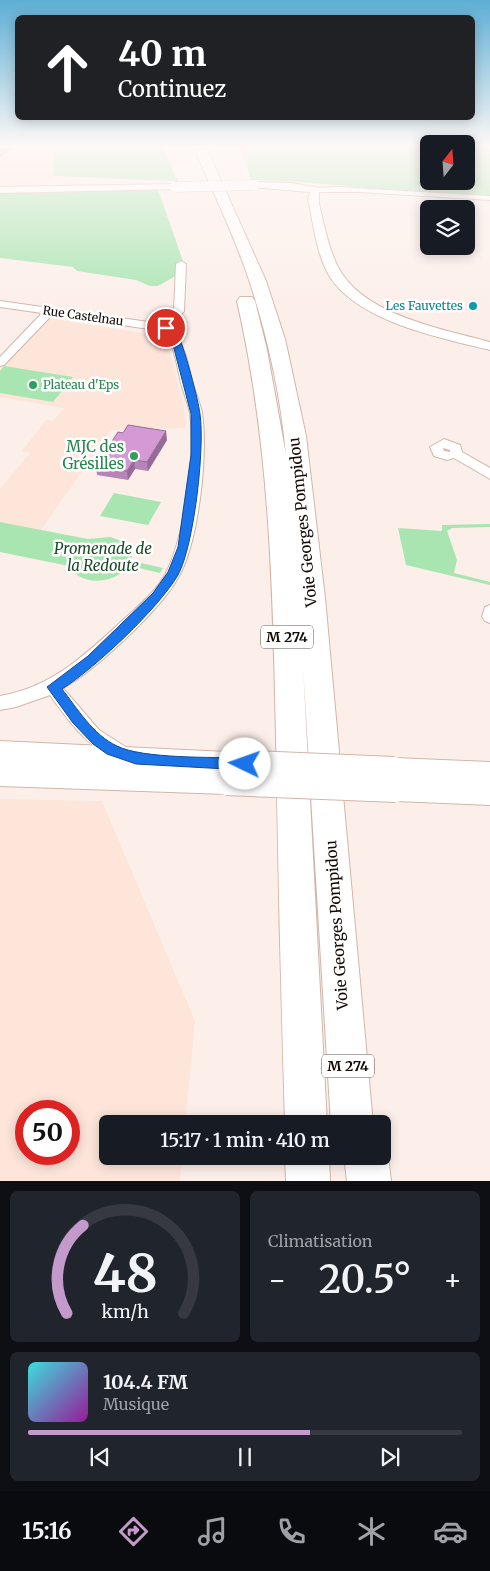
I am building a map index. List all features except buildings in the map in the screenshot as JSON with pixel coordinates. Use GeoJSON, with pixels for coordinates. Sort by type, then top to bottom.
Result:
{"type":"FeatureCollection","features":[{"type":"Feature","properties":{"kind":"highway","name":"Voie Georges Pompidou"},"geometry":{"type":"LineString","coordinates":[[209,200],[242,283],[267,389],[274,440],[286,599],[306,1115]]}},
{"type":"Feature","properties":{"kind":"highway","name":"Voie Georges Pompidou"},"geometry":{"type":"LineString","coordinates":[[224,200],[258,281],[276,339],[295,436],[306,529],[351,1115]]}},
{"type":"Feature","properties":{"kind":"highway"},"geometry":{"type":"LineString","coordinates":[[344,1008],[360,1115]]}},
{"type":"Feature","properties":{"kind":"highway"},"geometry":{"type":"LineString","coordinates":[[307,1165],[308,1181]]}},
{"type":"Feature","properties":{"kind":"highway"},"geometry":{"type":"LineString","coordinates":[[354,1165],[355,1181]]}},
{"type":"Feature","properties":{"kind":"highway"},"geometry":{"type":"LineString","coordinates":[[367,1165],[369,1181]]}},
{"type":"Feature","properties":{"kind":"main road"},"geometry":{"type":"LineString","coordinates":[[0,752],[136,759],[226,773]]}},
{"type":"Feature","properties":{"kind":"main road"},"geometry":{"type":"LineString","coordinates":[[0,774],[226,773],[395,780],[490,793]]}},
{"type":"Feature","properties":{"kind":"main road"},"geometry":{"type":"LineString","coordinates":[[395,780],[490,774]]}},
{"type":"Feature","properties":{"kind":"street"},"geometry":{"type":"LineString","coordinates":[[313,200],[329,263],[342,284],[377,310],[427,328],[490,346]]}},
{"type":"Feature","properties":{"kind":"street"},"geometry":{"type":"LineString","coordinates":[[0,704],[32,697],[74,675],[92,660],[153,600],[173,574],[184,547],[196,455],[196,414],[174,337],[166,328],[179,311],[181,264]]}},
{"type":"Feature","properties":{"kind":"street","name":"Rue Castelnau"},"geometry":{"type":"LineString","coordinates":[[0,304],[166,328]]}},
{"type":"Feature","properties":{"kind":"street"},"geometry":{"type":"LineString","coordinates":[[0,363],[50,311]]}},
{"type":"Feature","properties":{"kind":"street"},"geometry":{"type":"LineString","coordinates":[[456,454],[480,466],[490,475]]}},
{"type":"Feature","properties":{"kind":"street"},"geometry":{"type":"LineString","coordinates":[[490,611],[490,617]]}},
{"type":"Feature","properties":{"kind":"street"},"geometry":{"type":"LineString","coordinates":[[53,687],[98,740],[112,750],[136,759]]}},
{"type":"Feature","properties":{"kind":"shaded area"},"geometry":{"type":"Polygon","coordinates":[[[47,318],[160,336],[168,345],[184,408],[186,428],[111,430],[41,530],[0,522],[0,489],[30,453],[22,451],[46,420],[53,421],[64,408],[0,397],[0,368],[47,318]]]}},
{"type":"Feature","properties":{"kind":"shaded area"},"geometry":{"type":"Polygon","coordinates":[[[0,799],[102,801],[195,1021],[186,1115],[99,1115],[99,1165],[181,1165],[180,1181],[0,1181],[0,799]]]}},
{"type":"Feature","properties":{"kind":"green space"},"geometry":{"type":"Polygon","coordinates":[[[0,200],[162,200],[186,270],[158,286],[150,286],[136,280],[77,271],[73,267],[0,258],[0,200]]]}},
{"type":"Feature","properties":{"kind":"green space","name":"Plateau d'Eps"},"geometry":{"type":"Polygon","coordinates":[[[4,366],[73,377],[53,402],[0,393],[0,371],[4,366]]]}},
{"type":"Feature","properties":{"kind":"green space"},"geometry":{"type":"Polygon","coordinates":[[[114,493],[161,502],[148,525],[100,516],[114,493]]]}},
{"type":"Feature","properties":{"kind":"green space","name":"Promenade de la Redoute"},"geometry":{"type":"Polygon","coordinates":[[[0,522],[88,539],[110,537],[125,542],[131,549],[132,561],[163,568],[160,573],[130,566],[124,572],[108,579],[99,581],[82,578],[69,566],[0,552],[0,522]]]}},
{"type":"Feature","properties":{"kind":"green space"},"geometry":{"type":"Polygon","coordinates":[[[490,524],[490,527],[452,528],[447,531],[457,560],[454,573],[490,582],[490,585],[406,565],[398,528],[442,531],[442,525],[490,524]]]}},
{"type":"Feature","properties":{"kind":"place","name":"Les Fauvettes"},"geometry":{"type":"Point","coordinates":[473,306]}},
{"type":"Feature","properties":{"kind":"place","name":"Plateau d'Eps"},"geometry":{"type":"Point","coordinates":[33,385]}},
{"type":"Feature","properties":{"kind":"place","name":"MJC des Grésilles"},"geometry":{"type":"Point","coordinates":[134,456]}},
{"type":"Feature","properties":{"kind":"route"},"geometry":{"type":"LineString","coordinates":[[166,328],[174,337],[196,414],[196,455],[184,547],[173,574],[150,604],[92,660],[74,675],[53,687],[78,719],[98,740],[112,750],[136,759],[245,764]]}}]}
